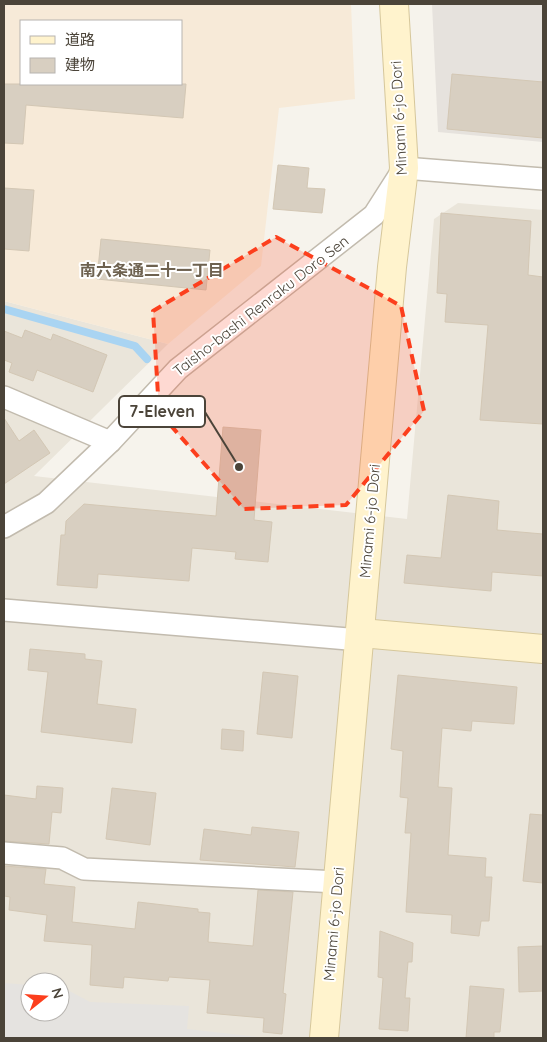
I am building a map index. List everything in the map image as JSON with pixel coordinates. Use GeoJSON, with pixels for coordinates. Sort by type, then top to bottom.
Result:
{"type":"FeatureCollection","features":[{"type":"Feature","properties":{"kind":"street","name":"Minami 6-jo Dori"},"geometry":{"type":"LineString","coordinates":[[324,1038],[392,267],[404,168],[394,4]]}},
{"type":"Feature","properties":{"kind":"street"},"geometry":{"type":"LineString","coordinates":[[404,168],[543,179]]}},
{"type":"Feature","properties":{"kind":"street","name":"Taisho-bashi Renraku Doro Sen"},"geometry":{"type":"LineString","coordinates":[[4,527],[46,503],[110,442],[178,369],[374,215],[404,168]]}},
{"type":"Feature","properties":{"kind":"street"},"geometry":{"type":"LineString","coordinates":[[4,397],[110,442]]}},
{"type":"Feature","properties":{"kind":"street"},"geometry":{"type":"LineString","coordinates":[[4,610],[543,649]]}},
{"type":"Feature","properties":{"kind":"street"},"geometry":{"type":"LineString","coordinates":[[4,853],[62,858],[84,869],[337,882]]}},
{"type":"Feature","properties":{"kind":"highlighted area"},"geometry":{"type":"Polygon","coordinates":[[[276,237],[401,306],[424,411],[346,505],[244,509],[159,412],[153,311],[276,237]]]}},
{"type":"Feature","properties":{"kind":"shaded area"},"geometry":{"type":"Polygon","coordinates":[[[4,4],[351,4],[355,99],[279,108],[261,266],[168,344],[4,301],[4,4]]]}},
{"type":"Feature","properties":{"kind":"shaded area"},"geometry":{"type":"Polygon","coordinates":[[[432,4],[543,4],[543,142],[438,132],[432,4]]]}},
{"type":"Feature","properties":{"kind":"shaded area"},"geometry":{"type":"Polygon","coordinates":[[[458,203],[543,210],[543,1038],[4,1038],[4,301],[168,344],[34,476],[407,519],[434,219],[458,203]]]}},
{"type":"Feature","properties":{"kind":"shaded area"},"geometry":{"type":"Polygon","coordinates":[[[4,983],[20,984],[20,1022],[70,1022],[70,991],[90,1002],[189,1006],[187,1029],[267,1038],[4,1038],[4,983]]]}},
{"type":"Feature","properties":{"kind":"building"},"geometry":{"type":"Polygon","coordinates":[[[452,74],[543,82],[543,138],[447,129],[452,74]]]}},
{"type":"Feature","properties":{"kind":"building"},"geometry":{"type":"Polygon","coordinates":[[[4,84],[186,84],[183,118],[26,105],[23,144],[4,143],[4,84]]]}},
{"type":"Feature","properties":{"kind":"building"},"geometry":{"type":"Polygon","coordinates":[[[278,165],[309,168],[307,188],[325,189],[322,213],[273,209],[278,165]]]}},
{"type":"Feature","properties":{"kind":"building"},"geometry":{"type":"Polygon","coordinates":[[[4,188],[34,190],[29,251],[4,249],[4,188]]]}},
{"type":"Feature","properties":{"kind":"building"},"geometry":{"type":"Polygon","coordinates":[[[441,213],[531,221],[528,275],[543,277],[543,424],[480,420],[488,325],[445,322],[447,294],[437,293],[441,213]]]}},
{"type":"Feature","properties":{"kind":"building"},"geometry":{"type":"Polygon","coordinates":[[[101,239],[210,250],[206,290],[97,279],[101,239]]]}},
{"type":"Feature","properties":{"kind":"building"},"geometry":{"type":"Polygon","coordinates":[[[25,330],[51,340],[53,334],[107,355],[93,392],[37,370],[33,381],[9,372],[12,363],[4,360],[4,331],[22,338],[25,330]]]}},
{"type":"Feature","properties":{"kind":"building"},"geometry":{"type":"Polygon","coordinates":[[[4,418],[19,441],[34,430],[50,453],[4,484],[4,418]]]}},
{"type":"Feature","properties":{"kind":"building"},"geometry":{"type":"Polygon","coordinates":[[[223,427],[261,430],[254,520],[272,522],[268,562],[235,559],[236,552],[192,548],[189,581],[98,574],[97,588],[57,585],[61,535],[65,535],[66,521],[84,504],[216,516],[223,427]]]}},
{"type":"Feature","properties":{"kind":"building"},"geometry":{"type":"Polygon","coordinates":[[[448,495],[499,501],[497,530],[543,534],[543,576],[492,572],[491,591],[404,583],[407,555],[441,558],[448,495]]]}},
{"type":"Feature","properties":{"kind":"building"},"geometry":{"type":"Polygon","coordinates":[[[30,649],[85,654],[85,659],[102,661],[97,704],[136,709],[132,743],[41,732],[48,672],[28,670],[30,649]]]}},
{"type":"Feature","properties":{"kind":"building"},"geometry":{"type":"Polygon","coordinates":[[[263,672],[298,676],[292,738],[257,734],[263,672]]]}},
{"type":"Feature","properties":{"kind":"building"},"geometry":{"type":"Polygon","coordinates":[[[398,675],[517,687],[514,724],[472,721],[471,731],[442,728],[438,787],[452,788],[448,855],[486,858],[485,877],[492,877],[489,921],[481,921],[479,936],[451,933],[452,915],[406,912],[411,833],[405,833],[408,798],[400,797],[403,751],[391,749],[398,675]]]}},
{"type":"Feature","properties":{"kind":"building"},"geometry":{"type":"Polygon","coordinates":[[[222,729],[244,731],[243,751],[221,749],[222,729]]]}},
{"type":"Feature","properties":{"kind":"building"},"geometry":{"type":"Polygon","coordinates":[[[37,786],[63,788],[61,813],[52,812],[49,844],[4,841],[4,795],[36,799],[37,786]]]}},
{"type":"Feature","properties":{"kind":"building"},"geometry":{"type":"Polygon","coordinates":[[[112,788],[156,793],[150,845],[106,839],[112,788]]]}},
{"type":"Feature","properties":{"kind":"building"},"geometry":{"type":"Polygon","coordinates":[[[530,814],[543,815],[543,883],[523,881],[530,814]]]}},
{"type":"Feature","properties":{"kind":"building"},"geometry":{"type":"Polygon","coordinates":[[[252,827],[299,832],[295,867],[200,860],[204,829],[251,835],[252,827]]]}},
{"type":"Feature","properties":{"kind":"building"},"geometry":{"type":"Polygon","coordinates":[[[4,866],[46,869],[44,884],[75,887],[72,922],[135,929],[138,902],[198,909],[198,912],[210,913],[208,942],[253,946],[258,890],[293,892],[283,993],[286,994],[282,1034],[263,1032],[264,1018],[207,1013],[210,980],[169,977],[168,981],[124,977],[123,988],[90,985],[92,945],[44,941],[47,915],[9,910],[10,897],[4,896],[4,866]]]}},
{"type":"Feature","properties":{"kind":"building"},"geometry":{"type":"Polygon","coordinates":[[[380,931],[413,943],[412,962],[408,962],[405,998],[410,998],[408,1031],[379,1029],[383,978],[378,977],[380,931]]]}},
{"type":"Feature","properties":{"kind":"building"},"geometry":{"type":"Polygon","coordinates":[[[543,946],[543,991],[519,992],[518,947],[543,946]]]}},
{"type":"Feature","properties":{"kind":"building"},"geometry":{"type":"Polygon","coordinates":[[[470,986],[504,989],[500,1032],[494,1032],[494,1038],[466,1038],[470,986]]]}},
{"type":"Feature","properties":{"kind":"waterway"},"geometry":{"type":"LineString","coordinates":[[4,309],[135,346],[147,359]]}},
{"type":"Feature","properties":{"kind":"place","name":"7-Eleven"},"geometry":{"type":"Point","coordinates":[239,467]}},
{"type":"Feature","properties":{"kind":"district","name":"南六条通二十一丁目"},"geometry":{"type":"Point","coordinates":[152,270]}}]}
